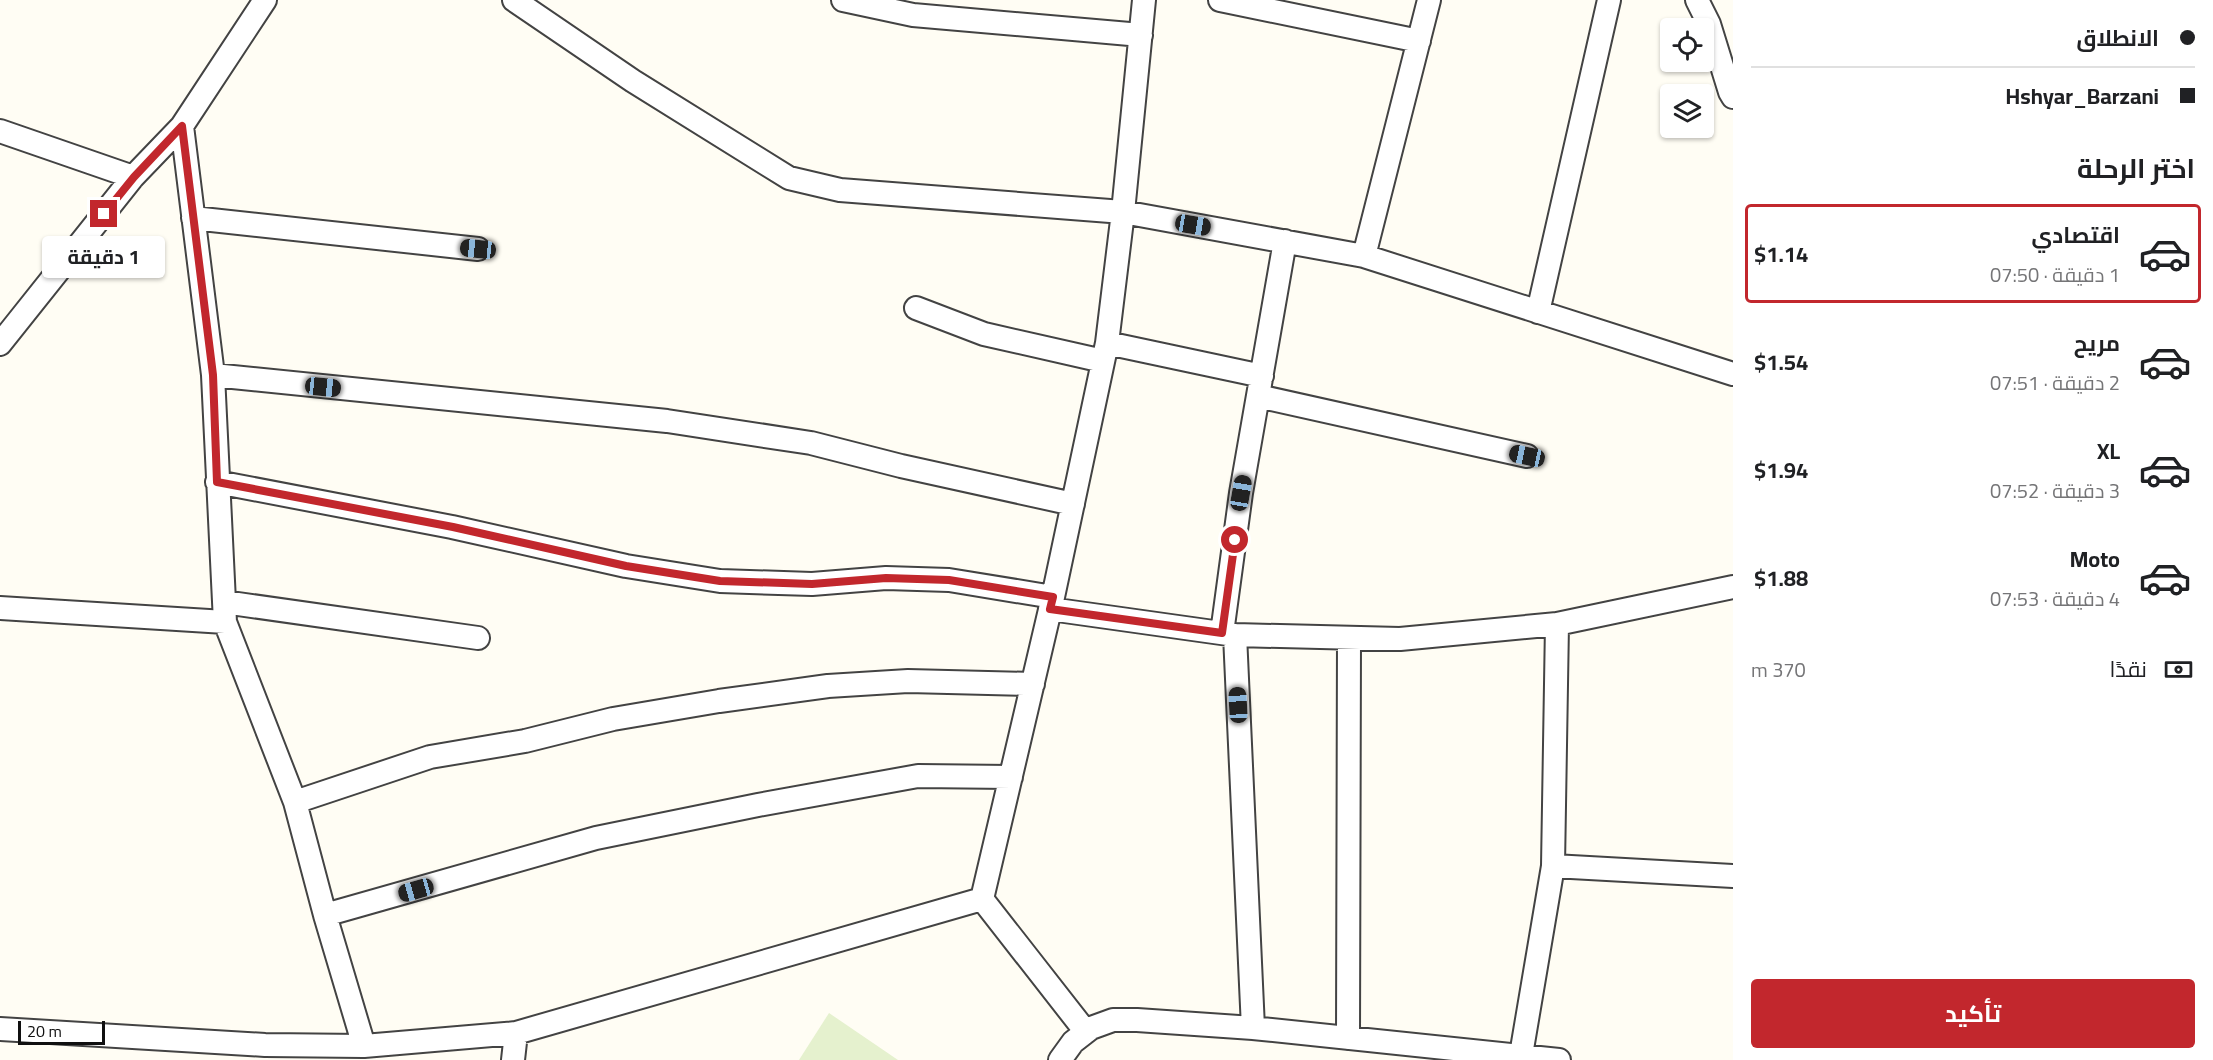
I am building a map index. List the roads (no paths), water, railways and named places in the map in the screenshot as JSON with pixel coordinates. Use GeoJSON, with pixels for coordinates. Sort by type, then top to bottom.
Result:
{"type":"FeatureCollection","features":[{"type":"Feature","properties":{"kind":"street"},"geometry":{"type":"LineString","coordinates":[[0,344],[134,177],[182,126],[265,0]]}},
{"type":"Feature","properties":{"kind":"street"},"geometry":{"type":"LineString","coordinates":[[514,0],[633,81],[789,178],[840,190],[1123,212],[1364,256],[1733,374]]}},
{"type":"Feature","properties":{"kind":"street"},"geometry":{"type":"LineString","coordinates":[[843,0],[913,15],[1141,35]]}},
{"type":"Feature","properties":{"kind":"street"},"geometry":{"type":"LineString","coordinates":[[982,899],[1033,684],[1105,352],[1123,212],[1144,0]]}},
{"type":"Feature","properties":{"kind":"street"},"geometry":{"type":"LineString","coordinates":[[1220,0],[1419,41]]}},
{"type":"Feature","properties":{"kind":"street"},"geometry":{"type":"LineString","coordinates":[[1364,256],[1429,0]]}},
{"type":"Feature","properties":{"kind":"street"},"geometry":{"type":"LineString","coordinates":[[1538,312],[1610,0]]}},
{"type":"Feature","properties":{"kind":"street"},"geometry":{"type":"LineString","coordinates":[[1697,0],[1709,24],[1733,97]]}},
{"type":"Feature","properties":{"kind":"street"},"geometry":{"type":"LineString","coordinates":[[182,126],[213,375],[224,612],[296,802],[325,915],[364,1046]]}},
{"type":"Feature","properties":{"kind":"street"},"geometry":{"type":"LineString","coordinates":[[0,131],[134,177]]}},
{"type":"Feature","properties":{"kind":"street"},"geometry":{"type":"LineString","coordinates":[[193,218],[478,249]]}},
{"type":"Feature","properties":{"kind":"street"},"geometry":{"type":"LineString","coordinates":[[1253,1028],[1229,634],[1241,493],[1285,242]]}},
{"type":"Feature","properties":{"kind":"street"},"geometry":{"type":"LineString","coordinates":[[916,308],[984,334],[1105,352],[1260,386],[1527,456]]}},
{"type":"Feature","properties":{"kind":"street"},"geometry":{"type":"LineString","coordinates":[[213,375],[679,423],[811,443],[901,466],[1072,504]]}},
{"type":"Feature","properties":{"kind":"street"},"geometry":{"type":"LineString","coordinates":[[217,482],[453,527],[626,566],[720,581],[812,584],[886,578],[949,580],[1051,603],[1229,634],[1400,639],[1557,624],[1733,587]]}},
{"type":"Feature","properties":{"kind":"street"},"geometry":{"type":"LineString","coordinates":[[0,608],[224,612],[478,638]]}},
{"type":"Feature","properties":{"kind":"street"},"geometry":{"type":"LineString","coordinates":[[1521,1055],[1553,866],[1557,624]]}},
{"type":"Feature","properties":{"kind":"street"},"geometry":{"type":"LineString","coordinates":[[1348,1038],[1349,638]]}},
{"type":"Feature","properties":{"kind":"street"},"geometry":{"type":"LineString","coordinates":[[296,802],[430,757],[525,741],[613,719],[719,701],[828,686],[908,681],[1033,684]]}},
{"type":"Feature","properties":{"kind":"street"},"geometry":{"type":"LineString","coordinates":[[325,915],[596,838],[735,810],[918,776],[1011,777]]}},
{"type":"Feature","properties":{"kind":"street"},"geometry":{"type":"LineString","coordinates":[[1553,866],[1733,876]]}},
{"type":"Feature","properties":{"kind":"street"},"geometry":{"type":"LineString","coordinates":[[982,899],[1086,1032]]}},
{"type":"Feature","properties":{"kind":"street"},"geometry":{"type":"LineString","coordinates":[[0,1029],[265,1053],[516,1034],[982,899]]}},
{"type":"Feature","properties":{"kind":"street"},"geometry":{"type":"LineString","coordinates":[[1060,1060],[1072,1042],[1091,1028],[1113,1020],[1137,1020],[1253,1028],[1559,1060]]}},
{"type":"Feature","properties":{"kind":"street"},"geometry":{"type":"LineString","coordinates":[[513,1060],[516,1034]]}}]}
